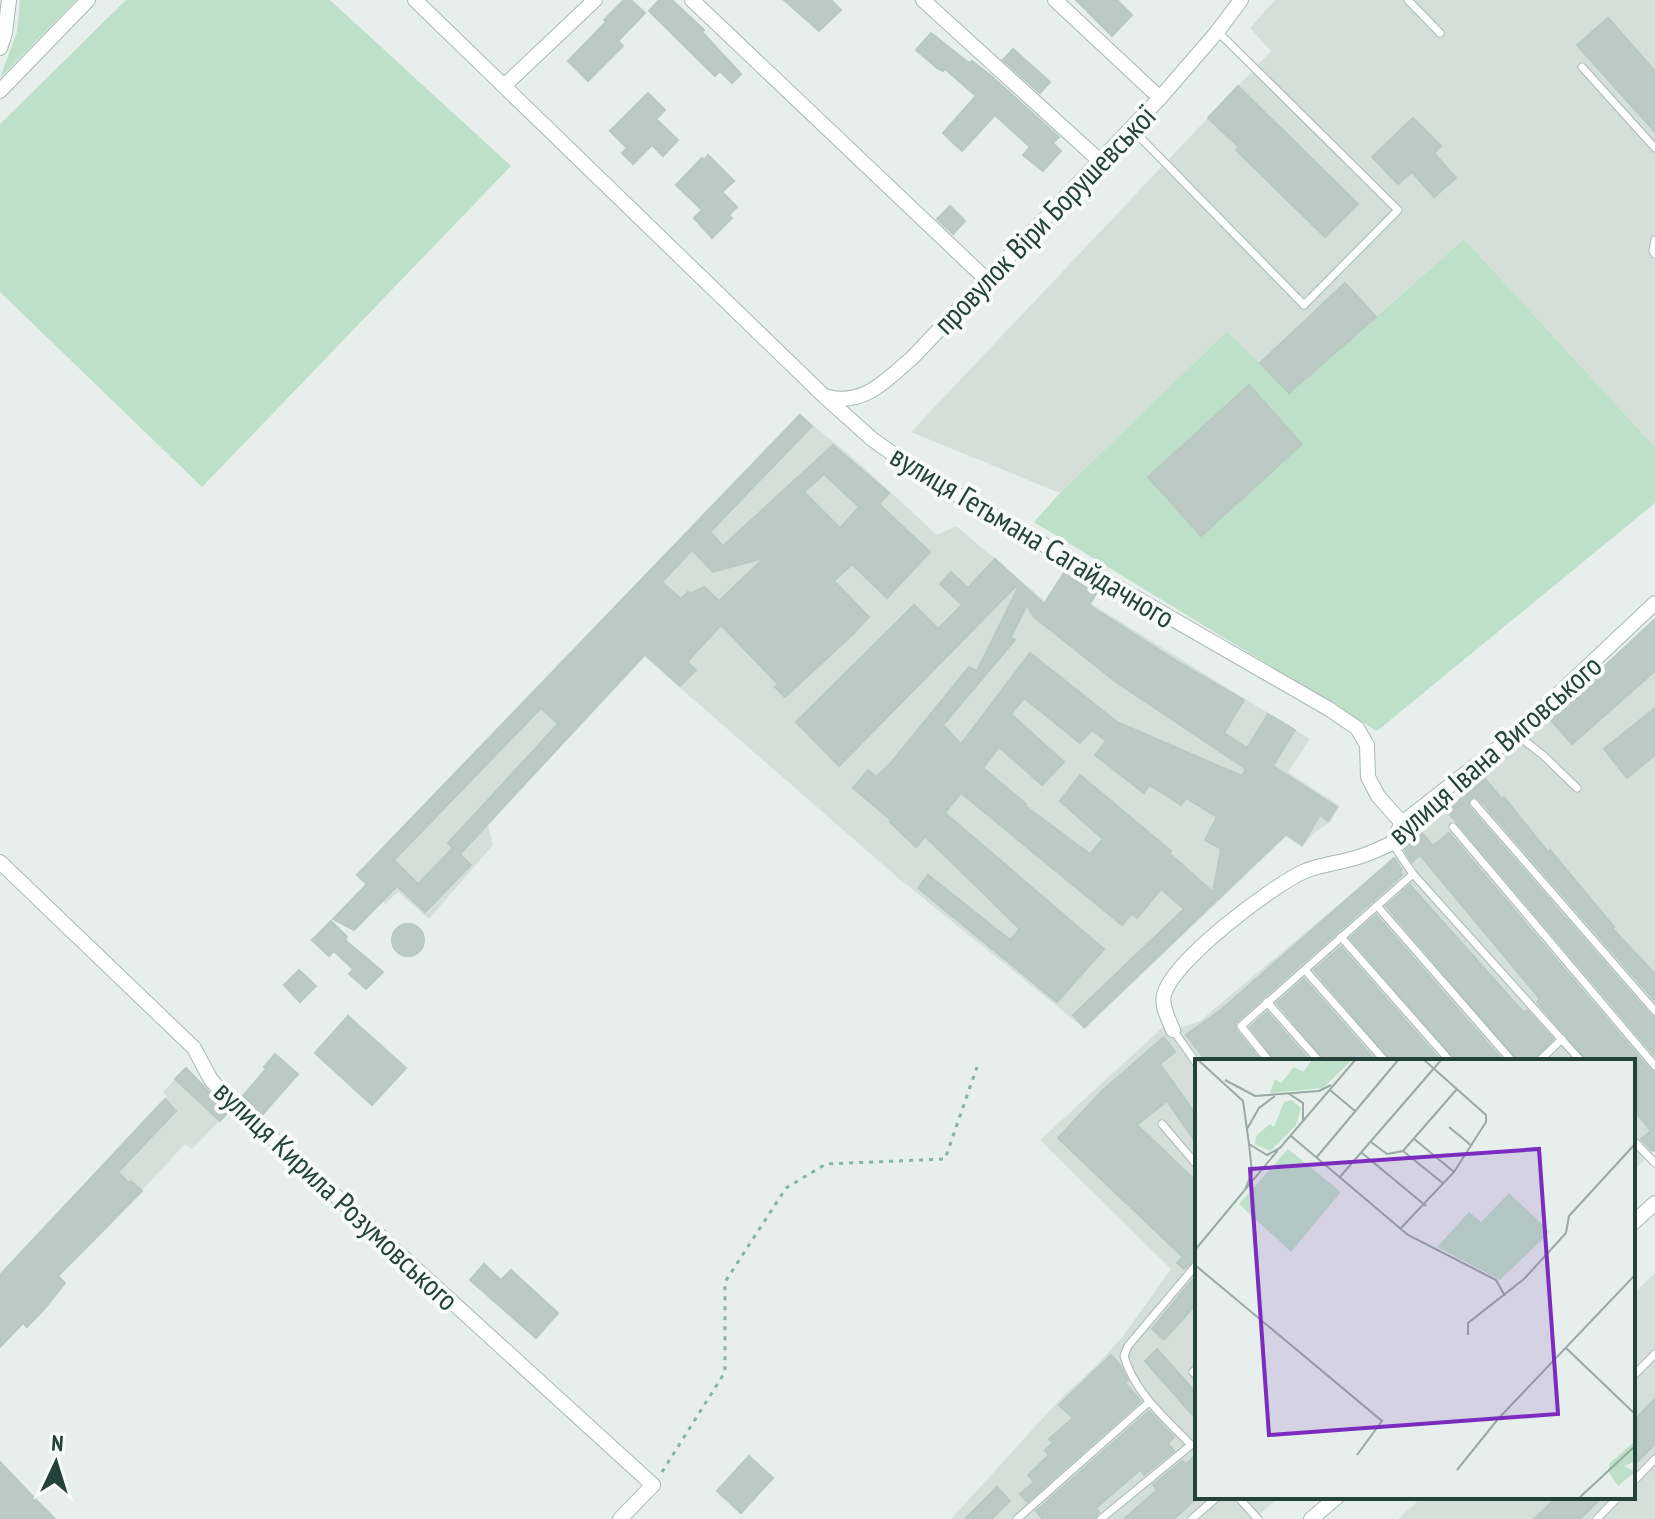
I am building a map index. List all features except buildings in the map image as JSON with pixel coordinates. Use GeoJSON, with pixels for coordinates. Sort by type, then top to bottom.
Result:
{"type":"FeatureCollection","features":[{"type":"Feature","properties":{"kind":"street"},"geometry":{"type":"LineString","coordinates":[[0,48],[9,0]]}},
{"type":"Feature","properties":{"kind":"street"},"geometry":{"type":"LineString","coordinates":[[0,91],[88,0]]}},
{"type":"Feature","properties":{"kind":"street","name":"вулиця Гетьмана Сагайдачного"},"geometry":{"type":"LineString","coordinates":[[415,0],[872,439],[921,474],[1357,728],[1367,745],[1368,777],[1378,796],[1402,823]]}},
{"type":"Feature","properties":{"kind":"street"},"geometry":{"type":"LineString","coordinates":[[504,86],[595,0]]}},
{"type":"Feature","properties":{"kind":"street"},"geometry":{"type":"LineString","coordinates":[[692,0],[987,280]]}},
{"type":"Feature","properties":{"kind":"street"},"geometry":{"type":"LineString","coordinates":[[923,0],[1100,161]]}},
{"type":"Feature","properties":{"kind":"street"},"geometry":{"type":"LineString","coordinates":[[1055,0],[1160,98]]}},
{"type":"Feature","properties":{"kind":"street","name":"провулок Віри Борушевської"},"geometry":{"type":"LineString","coordinates":[[824,396],[844,401],[868,395],[912,358],[1160,98],[1241,0]]}},
{"type":"Feature","properties":{"kind":"street","name":"вулиця Івана Виговського"},"geometry":{"type":"LineString","coordinates":[[1173,1030],[1164,1006],[1163,996],[1168,984],[1181,966],[1221,930],[1284,882],[1308,870],[1358,857],[1392,843],[1402,823],[1516,734],[1655,603]]}},
{"type":"Feature","properties":{"kind":"street","name":"вулиця Кирила Розумовського"},"geometry":{"type":"LineString","coordinates":[[0,862],[194,1048],[211,1080],[224,1094],[653,1485]]}},
{"type":"Feature","properties":{"kind":"street"},"geometry":{"type":"LineString","coordinates":[[1635,1221],[1655,1203]]}},
{"type":"Feature","properties":{"kind":"street"},"geometry":{"type":"LineString","coordinates":[[620,1519],[653,1485]]}},
{"type":"Feature","properties":{"kind":"street"},"geometry":{"type":"LineString","coordinates":[[1311,1519],[1335,1499]]}},
{"type":"Feature","properties":{"kind":"lane"},"geometry":{"type":"LineString","coordinates":[[1408,0],[1440,33]]}},
{"type":"Feature","properties":{"kind":"lane"},"geometry":{"type":"LineString","coordinates":[[1131,128],[1304,305],[1398,210],[1217,32]]}},
{"type":"Feature","properties":{"kind":"lane"},"geometry":{"type":"LineString","coordinates":[[1582,67],[1655,148]]}},
{"type":"Feature","properties":{"kind":"lane"},"geometry":{"type":"LineString","coordinates":[[1655,240],[1655,254]]}},
{"type":"Feature","properties":{"kind":"lane"},"geometry":{"type":"LineString","coordinates":[[1516,734],[1577,788]]}},
{"type":"Feature","properties":{"kind":"lane"},"geometry":{"type":"LineString","coordinates":[[1474,803],[1655,1011]]}},
{"type":"Feature","properties":{"kind":"lane"},"geometry":{"type":"LineString","coordinates":[[1453,827],[1655,1066]]}},
{"type":"Feature","properties":{"kind":"lane"},"geometry":{"type":"LineString","coordinates":[[1392,843],[1413,874],[1579,1059]]}},
{"type":"Feature","properties":{"kind":"lane"},"geometry":{"type":"LineString","coordinates":[[1267,1059],[1241,1026],[1413,874]]}},
{"type":"Feature","properties":{"kind":"lane"},"geometry":{"type":"LineString","coordinates":[[1378,907],[1510,1059]]}},
{"type":"Feature","properties":{"kind":"lane"},"geometry":{"type":"LineString","coordinates":[[1341,937],[1448,1059]]}},
{"type":"Feature","properties":{"kind":"lane"},"geometry":{"type":"LineString","coordinates":[[1305,970],[1383,1059]]}},
{"type":"Feature","properties":{"kind":"lane"},"geometry":{"type":"LineString","coordinates":[[1267,1002],[1317,1059]]}},
{"type":"Feature","properties":{"kind":"lane"},"geometry":{"type":"LineString","coordinates":[[1173,1030],[1195,1061]]}},
{"type":"Feature","properties":{"kind":"lane"},"geometry":{"type":"LineString","coordinates":[[1541,1059],[1562,1039]]}},
{"type":"Feature","properties":{"kind":"lane"},"geometry":{"type":"LineString","coordinates":[[1162,1124],[1195,1163]]}},
{"type":"Feature","properties":{"kind":"lane"},"geometry":{"type":"LineString","coordinates":[[1635,1142],[1655,1163]]}},
{"type":"Feature","properties":{"kind":"lane"},"geometry":{"type":"LineString","coordinates":[[1195,1266],[1125,1351],[1126,1361],[1149,1402],[1195,1450]]}},
{"type":"Feature","properties":{"kind":"lane"},"geometry":{"type":"LineString","coordinates":[[1635,1374],[1655,1354]]}},
{"type":"Feature","properties":{"kind":"lane"},"geometry":{"type":"LineString","coordinates":[[1017,1519],[1149,1402]]}},
{"type":"Feature","properties":{"kind":"lane"},"geometry":{"type":"LineString","coordinates":[[1101,1519],[1191,1445]]}},
{"type":"Feature","properties":{"kind":"lane"},"geometry":{"type":"LineString","coordinates":[[1635,1480],[1655,1459]]}},
{"type":"Feature","properties":{"kind":"lane"},"geometry":{"type":"LineString","coordinates":[[1192,1519],[1215,1499]]}},
{"type":"Feature","properties":{"kind":"lane"},"geometry":{"type":"LineString","coordinates":[[1240,1499],[1258,1519]]}},
{"type":"Feature","properties":{"kind":"lane"},"geometry":{"type":"LineString","coordinates":[[1597,1519],[1616,1499]]}},
{"type":"Feature","properties":{"kind":"path"},"geometry":{"type":"LineString","coordinates":[[653,1485],[725,1372],[725,1282],[786,1188],[826,1164],[945,1159],[977,1067]]}},
{"type":"Feature","properties":{"kind":"shaded area"},"geometry":{"type":"Polygon","coordinates":[[[1275,0],[1655,0],[1655,447],[1464,239],[1289,393],[1227,331],[1060,493],[911,432],[1271,51],[1250,28],[1275,0]]]}},
{"type":"Feature","properties":{"kind":"shaded area"},"geometry":{"type":"Polygon","coordinates":[[[799,414],[859,463],[937,535],[956,526],[1069,621],[1087,601],[1310,739],[1288,772],[1340,806],[1330,822],[1314,833],[1302,847],[1286,837],[1085,1029],[897,877],[645,657],[488,824],[493,845],[429,919],[398,892],[385,904],[356,875],[799,414]]]}},
{"type":"Feature","properties":{"kind":"shaded area"},"geometry":{"type":"Polygon","coordinates":[[[1655,619],[1655,1150],[1635,1168],[1635,1059],[1195,1059],[1195,1499],[1277,1499],[1254,1519],[951,1519],[1063,1396],[1123,1336],[1171,1269],[1040,1140],[1163,1027],[1173,1030],[1200,1021],[1401,852],[1655,619]]]}},
{"type":"Feature","properties":{"kind":"shaded area"},"geometry":{"type":"Polygon","coordinates":[[[186,1068],[230,1110],[192,1149],[185,1144],[58,1275],[65,1283],[27,1327],[23,1324],[0,1347],[0,1275],[167,1097],[163,1092],[186,1068]]]}},
{"type":"Feature","properties":{"kind":"shaded area"},"geometry":{"type":"Polygon","coordinates":[[[1655,1273],[1655,1519],[1398,1519],[1420,1499],[1635,1499],[1635,1292],[1655,1273]]]}},
{"type":"Feature","properties":{"kind":"green space"},"geometry":{"type":"Polygon","coordinates":[[[20,0],[76,0],[0,78],[17,32],[20,0]]]}},
{"type":"Feature","properties":{"kind":"green space"},"geometry":{"type":"Polygon","coordinates":[[[126,0],[330,0],[511,166],[202,487],[0,292],[0,124],[126,0]]]}},
{"type":"Feature","properties":{"kind":"green space"},"geometry":{"type":"Polygon","coordinates":[[[1464,239],[1655,447],[1655,503],[1377,731],[1034,522],[1227,331],[1290,393],[1464,239]]]}}]}
